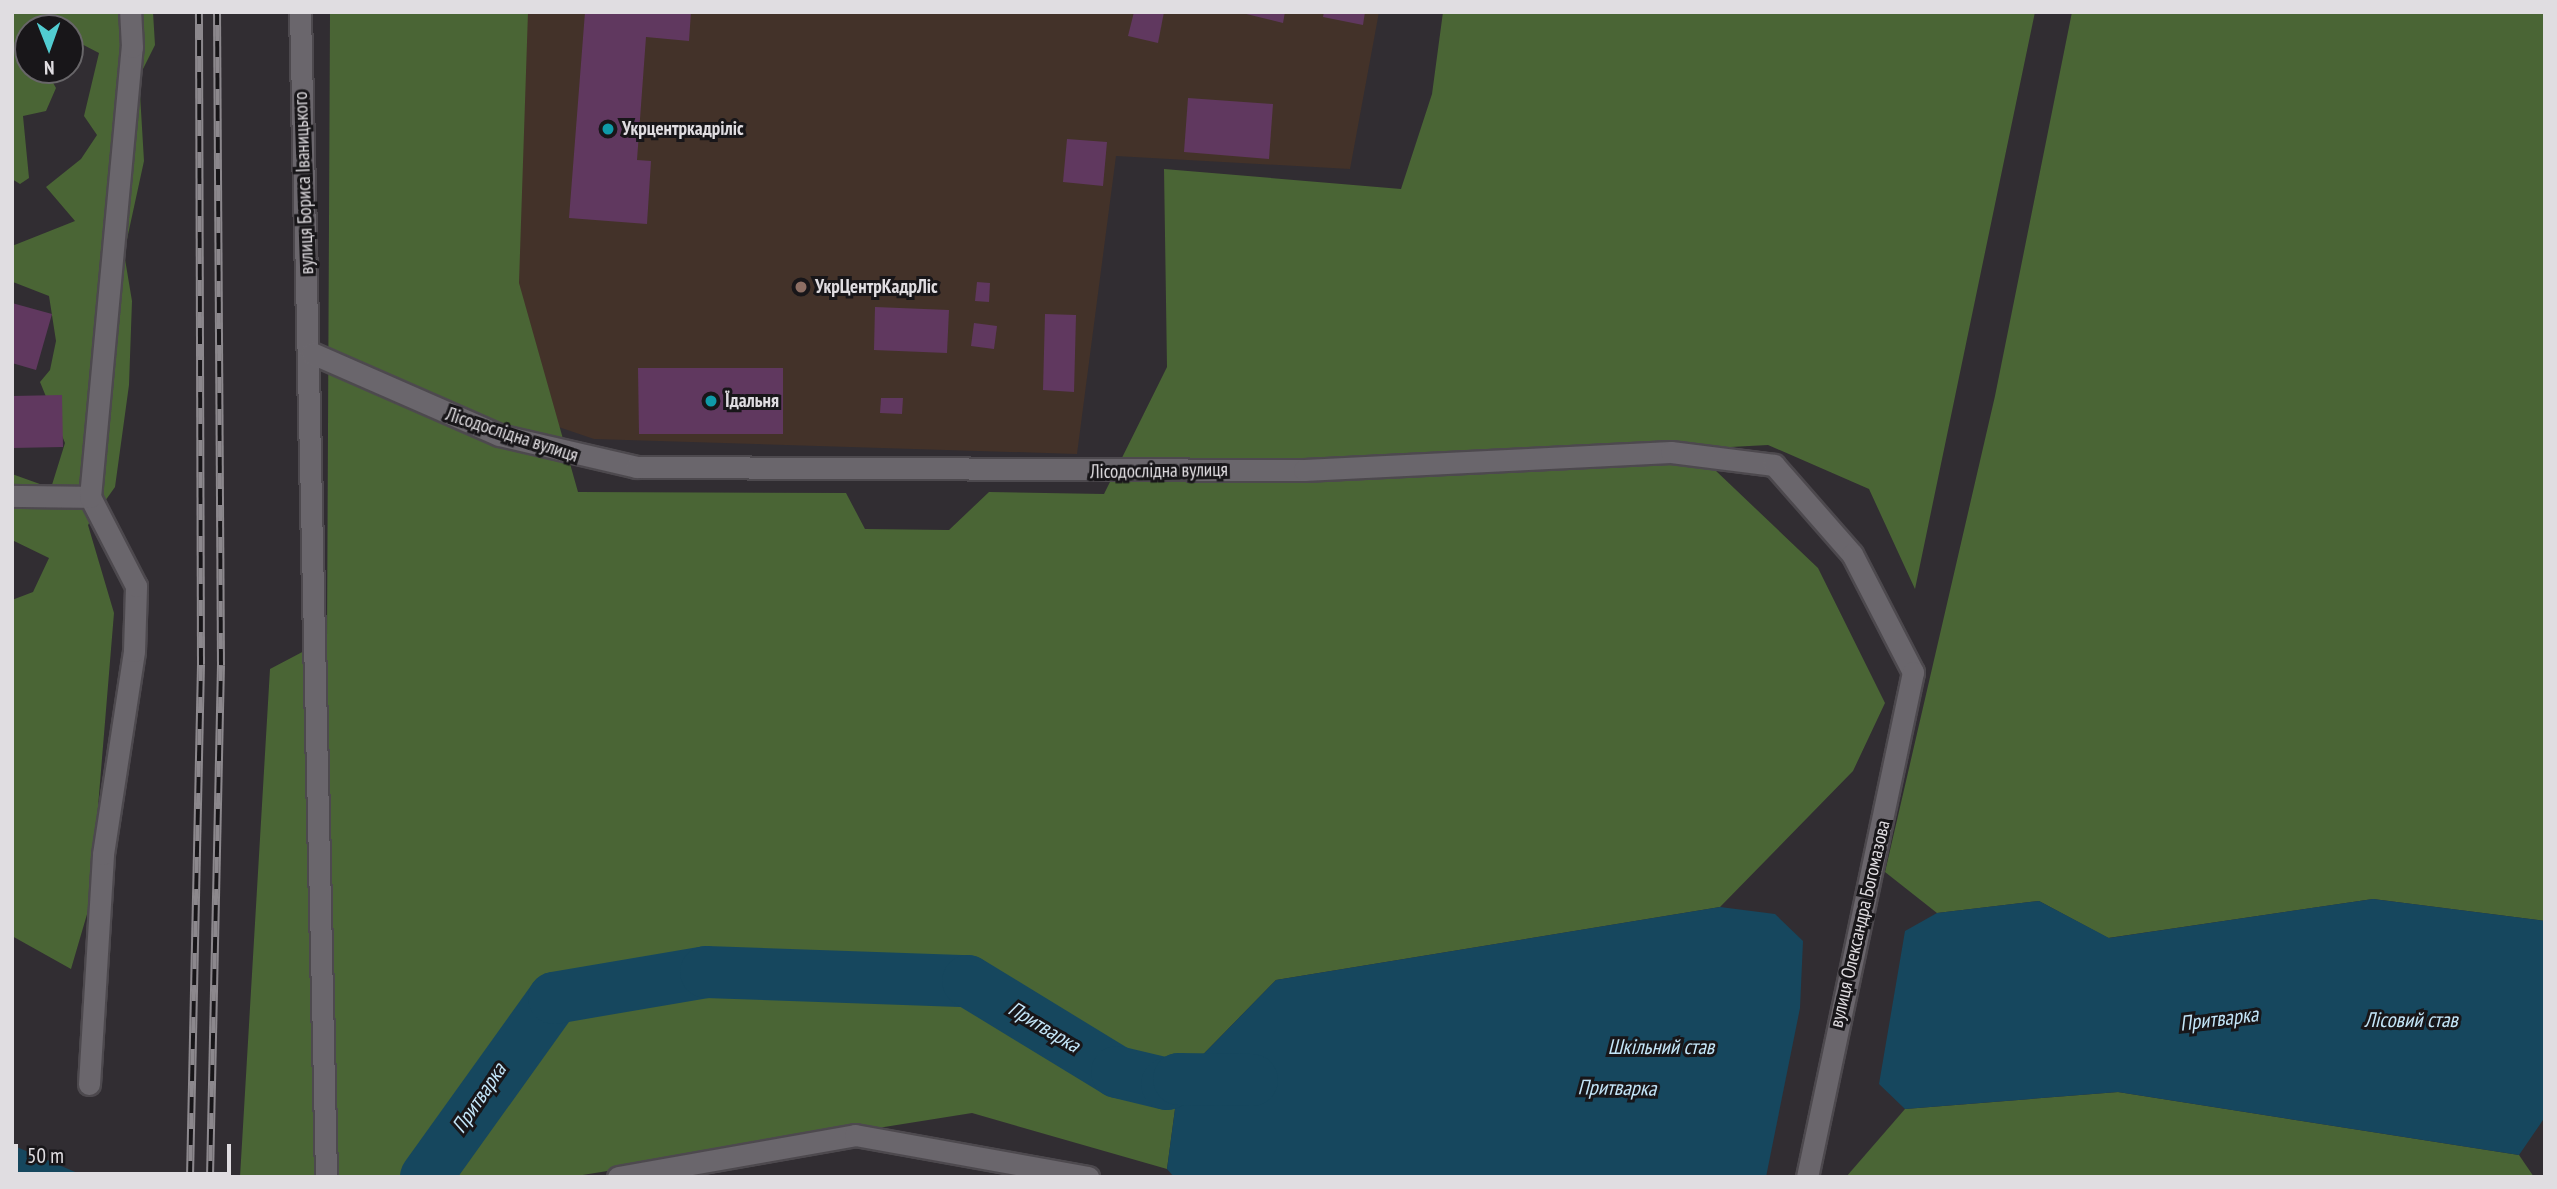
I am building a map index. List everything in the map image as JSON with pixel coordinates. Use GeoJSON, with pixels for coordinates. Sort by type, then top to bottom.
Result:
{"type":"FeatureCollection","features":[{"type":"Feature","properties":{"kind":"street"},"geometry":{"type":"LineString","coordinates":[[89,1084],[103,855],[134,651],[136,586],[90,497],[132,47],[130,12]]}},
{"type":"Feature","properties":{"kind":"street","name":"вулиця Бориса Іваницького"},"geometry":{"type":"LineString","coordinates":[[300,12],[312,353],[326,1177]]}},
{"type":"Feature","properties":{"kind":"street","name":"Лісодослідна вулиця"},"geometry":{"type":"LineString","coordinates":[[312,353],[499,435],[636,467],[1304,470],[1671,452],[1774,464],[1852,554],[1913,672]]}},
{"type":"Feature","properties":{"kind":"street"},"geometry":{"type":"LineString","coordinates":[[12,496],[53,499],[90,497]]}},
{"type":"Feature","properties":{"kind":"street","name":"вулиця Олександра Богомазова"},"geometry":{"type":"LineString","coordinates":[[1807,1177],[1913,672]]}},
{"type":"Feature","properties":{"kind":"street"},"geometry":{"type":"LineString","coordinates":[[618,1177],[855,1135],[1088,1177]]}},
{"type":"Feature","properties":{"kind":"shaded area","name":"УкрЦентрКадрЛіс"},"geometry":{"type":"Polygon","coordinates":[[[520,12],[1379,12],[1350,169],[1116,156],[1077,454],[594,439],[497,406],[520,12]]]}},
{"type":"Feature","properties":{"kind":"green space"},"geometry":{"type":"Polygon","coordinates":[[[12,12],[153,12],[155,45],[139,77],[144,161],[124,253],[132,301],[129,385],[115,487],[88,525],[114,613],[90,904],[71,969],[12,936],[12,600],[33,592],[49,558],[12,540],[12,474],[51,488],[65,443],[40,382],[50,370],[56,341],[49,296],[13,282],[12,246],[75,221],[46,187],[81,159],[97,135],[84,116],[99,53],[84,45],[84,14],[14,14],[14,84],[54,84],[56,88],[46,111],[23,116],[29,178],[20,184],[12,179],[12,12]]]}},
{"type":"Feature","properties":{"kind":"green space"},"geometry":{"type":"Polygon","coordinates":[[[330,12],[528,12],[519,283],[578,492],[846,493],[865,529],[949,530],[989,492],[1104,494],[1167,367],[1164,169],[1401,189],[1432,94],[1443,12],[2035,12],[1915,589],[1869,489],[1768,445],[1693,449],[1818,568],[1885,703],[1853,771],[1720,907],[1276,980],[1179,1079],[1167,1169],[972,1113],[570,1177],[240,1177],[270,669],[327,639],[330,12]]]}},
{"type":"Feature","properties":{"kind":"green space"},"geometry":{"type":"Polygon","coordinates":[[[2072,12],[2545,12],[2545,921],[2373,899],[2108,938],[2039,901],[1937,913],[1885,872],[1995,396],[2072,12]]]}},
{"type":"Feature","properties":{"kind":"green space"},"geometry":{"type":"Polygon","coordinates":[[[2118,1092],[2519,1155],[2534,1177],[1846,1177],[1905,1109],[2118,1092]]]}},
{"type":"Feature","properties":{"kind":"water","name":"Лісовий став"},"geometry":{"type":"Polygon","coordinates":[[[2373,899],[2545,921],[2545,1117],[2519,1155],[2118,1092],[1905,1109],[1879,1084],[1905,931],[1937,913],[2039,901],[2109,938],[2373,899]]]}},
{"type":"Feature","properties":{"kind":"water","name":"Шкільний став"},"geometry":{"type":"Polygon","coordinates":[[[1720,907],[1775,914],[1803,941],[1800,1008],[1766,1177],[1174,1177],[1167,1169],[1179,1079],[1276,980],[1720,907]]]}},
{"type":"Feature","properties":{"kind":"water"},"geometry":{"type":"Polygon","coordinates":[[[12,1145],[87,1177],[12,1177],[12,1145]]]}},
{"type":"Feature","properties":{"kind":"building","name":"Укрцентркадріліс"},"geometry":{"type":"Polygon","coordinates":[[[585,12],[691,12],[689,41],[646,37],[637,160],[651,161],[647,224],[569,218],[585,12]]]}},
{"type":"Feature","properties":{"kind":"building"},"geometry":{"type":"Polygon","coordinates":[[[1134,12],[1164,12],[1158,43],[1128,36],[1134,12]]]}},
{"type":"Feature","properties":{"kind":"building"},"geometry":{"type":"Polygon","coordinates":[[[1238,12],[1285,12],[1283,23],[1238,12]]]}},
{"type":"Feature","properties":{"kind":"building"},"geometry":{"type":"Polygon","coordinates":[[[1324,12],[1365,12],[1363,25],[1323,17],[1324,12]]]}},
{"type":"Feature","properties":{"kind":"building"},"geometry":{"type":"Polygon","coordinates":[[[1188,98],[1273,104],[1269,159],[1184,152],[1188,98]]]}},
{"type":"Feature","properties":{"kind":"building"},"geometry":{"type":"Polygon","coordinates":[[[1067,139],[1107,142],[1103,186],[1063,182],[1067,139]]]}},
{"type":"Feature","properties":{"kind":"building"},"geometry":{"type":"Polygon","coordinates":[[[977,282],[990,283],[989,302],[975,301],[977,282]]]}},
{"type":"Feature","properties":{"kind":"building"},"geometry":{"type":"Polygon","coordinates":[[[12,303],[52,314],[36,370],[12,363],[12,303]]]}},
{"type":"Feature","properties":{"kind":"building"},"geometry":{"type":"Polygon","coordinates":[[[875,307],[949,310],[947,353],[874,350],[875,307]]]}},
{"type":"Feature","properties":{"kind":"building"},"geometry":{"type":"Polygon","coordinates":[[[1045,314],[1076,315],[1074,392],[1043,390],[1045,314]]]}},
{"type":"Feature","properties":{"kind":"building"},"geometry":{"type":"Polygon","coordinates":[[[974,323],[997,326],[994,349],[971,346],[974,323]]]}},
{"type":"Feature","properties":{"kind":"building","name":"Їдальня"},"geometry":{"type":"Polygon","coordinates":[[[638,368],[783,368],[783,434],[639,434],[638,368]]]}},
{"type":"Feature","properties":{"kind":"building"},"geometry":{"type":"Polygon","coordinates":[[[62,395],[63,447],[12,448],[12,396],[62,395]]]}},
{"type":"Feature","properties":{"kind":"building"},"geometry":{"type":"Polygon","coordinates":[[[881,398],[903,398],[902,414],[880,413],[881,398]]]}},
{"type":"Feature","properties":{"kind":"waterway","name":"Притварка"},"geometry":{"type":"LineString","coordinates":[[426,1177],[554,998],[706,972],[968,981],[1117,1072],[1167,1084],[1179,1079],[1252,1080]]}},
{"type":"Feature","properties":{"kind":"railway"},"geometry":{"type":"LineString","coordinates":[[190,1177],[201,664],[199,12]]}},
{"type":"Feature","properties":{"kind":"railway"},"geometry":{"type":"LineString","coordinates":[[210,1177],[221,665],[217,12]]}},
{"type":"Feature","properties":{"kind":"place","name":"Укрцентркадріліс"},"geometry":{"type":"Point","coordinates":[608,129]}},
{"type":"Feature","properties":{"kind":"place","name":"УкрЦентрКадрЛіс"},"geometry":{"type":"Point","coordinates":[801,287]}},
{"type":"Feature","properties":{"kind":"place","name":"Їдальня"},"geometry":{"type":"Point","coordinates":[711,401]}}]}
